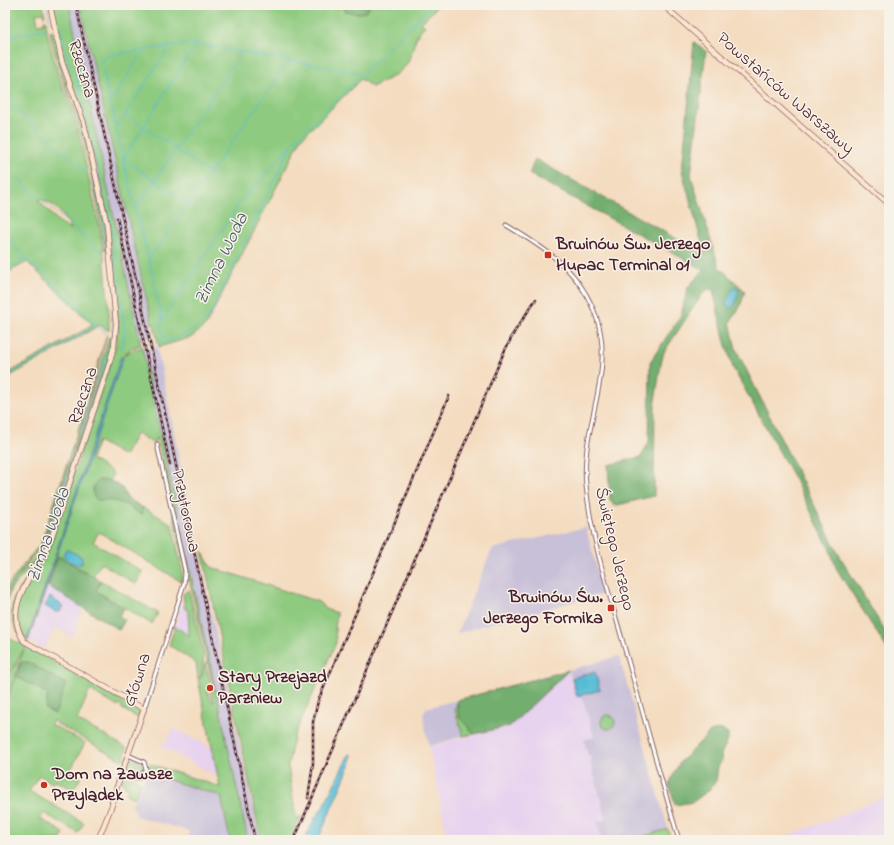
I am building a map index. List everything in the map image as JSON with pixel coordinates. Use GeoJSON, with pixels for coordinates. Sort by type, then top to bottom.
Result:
{"type":"FeatureCollection","features":[{"type":"Feature","properties":{"kind":"street","name":"Rzeczna"},"geometry":{"type":"LineString","coordinates":[[23,578],[41,558],[51,538],[110,360],[116,331],[112,265],[107,225],[84,124],[62,62],[50,5]]}},
{"type":"Feature","properties":{"kind":"street","name":"Powstańców Warszawy"},"geometry":{"type":"LineString","coordinates":[[663,5],[889,204]]}},
{"type":"Feature","properties":{"kind":"street","name":"Świętego Jerzego"},"geometry":{"type":"LineString","coordinates":[[506,225],[552,254],[571,272],[586,294],[600,329],[602,341],[602,368],[586,451],[585,474],[587,496],[599,555],[679,840]]}},
{"type":"Feature","properties":{"kind":"street","name":"Przytorowa"},"geometry":{"type":"LineString","coordinates":[[157,444],[184,571],[184,584]]}},
{"type":"Feature","properties":{"kind":"street","name":"Główna"},"geometry":{"type":"LineString","coordinates":[[98,840],[144,709],[184,584]]}},
{"type":"Feature","properties":{"kind":"street"},"geometry":{"type":"LineString","coordinates":[[12,629],[27,643],[144,709]]}},
{"type":"Feature","properties":{"kind":"street"},"geometry":{"type":"LineString","coordinates":[[122,772],[139,778],[146,768],[144,762],[128,755]]}},
{"type":"Feature","properties":{"kind":"shaded area"},"geometry":{"type":"Polygon","coordinates":[[[69,5],[80,5],[154,337],[140,340],[69,5]]]}},
{"type":"Feature","properties":{"kind":"shaded area"},"geometry":{"type":"Polygon","coordinates":[[[157,347],[191,518],[260,840],[248,840],[143,350],[157,347]]]}},
{"type":"Feature","properties":{"kind":"shaded area"},"geometry":{"type":"Polygon","coordinates":[[[586,527],[603,594],[457,633],[492,549],[586,527]]]}},
{"type":"Feature","properties":{"kind":"shaded area"},"geometry":{"type":"Polygon","coordinates":[[[48,586],[84,607],[74,624],[78,627],[72,637],[55,627],[44,649],[29,641],[48,586]]]}},
{"type":"Feature","properties":{"kind":"shaded area"},"geometry":{"type":"Polygon","coordinates":[[[183,599],[185,609],[188,610],[189,636],[175,626],[183,599]]]}},
{"type":"Feature","properties":{"kind":"shaded area"},"geometry":{"type":"Polygon","coordinates":[[[619,656],[668,829],[630,840],[602,840],[597,822],[606,819],[590,760],[592,759],[591,756],[588,756],[584,740],[594,737],[582,696],[576,698],[569,670],[619,656]]]}},
{"type":"Feature","properties":{"kind":"shaded area"},"geometry":{"type":"Polygon","coordinates":[[[569,670],[574,693],[582,696],[594,737],[584,740],[592,759],[590,761],[606,820],[597,822],[602,840],[448,840],[429,746],[510,726],[569,670]]]}},
{"type":"Feature","properties":{"kind":"shaded area"},"geometry":{"type":"Polygon","coordinates":[[[457,700],[457,720],[463,736],[429,746],[423,716],[426,708],[457,700]]]}},
{"type":"Feature","properties":{"kind":"shaded area"},"geometry":{"type":"Polygon","coordinates":[[[174,728],[212,748],[218,777],[161,746],[162,743],[166,743],[174,728]]]}},
{"type":"Feature","properties":{"kind":"shaded area"},"geometry":{"type":"Polygon","coordinates":[[[147,773],[221,796],[230,840],[187,840],[189,831],[135,816],[136,813],[132,804],[147,773]]]}},
{"type":"Feature","properties":{"kind":"shaded area"},"geometry":{"type":"Polygon","coordinates":[[[889,795],[889,840],[776,840],[821,823],[889,795]]]}},
{"type":"Feature","properties":{"kind":"green space"},"geometry":{"type":"Polygon","coordinates":[[[5,5],[43,5],[45,16],[44,17],[43,13],[36,14],[38,24],[44,23],[44,20],[46,20],[47,32],[55,65],[82,147],[100,230],[105,261],[103,264],[105,264],[109,331],[100,325],[5,379],[5,375],[93,325],[27,262],[5,274],[5,5]],[[38,200],[61,224],[71,229],[58,210],[49,202],[38,200]]]}},
{"type":"Feature","properties":{"kind":"green space"},"geometry":{"type":"Polygon","coordinates":[[[52,5],[69,5],[141,345],[133,347],[121,357],[27,640],[18,628],[15,615],[14,624],[18,633],[13,622],[11,612],[12,603],[20,588],[40,565],[50,546],[115,348],[118,324],[117,300],[108,222],[98,173],[63,60],[52,5]]]}},
{"type":"Feature","properties":{"kind":"green space"},"geometry":{"type":"Polygon","coordinates":[[[80,5],[321,5],[321,8],[339,8],[343,5],[345,11],[366,12],[371,5],[439,5],[421,23],[425,26],[418,34],[408,62],[402,70],[372,87],[361,79],[301,139],[206,325],[192,337],[159,347],[154,324],[152,324],[80,5]]]}},
{"type":"Feature","properties":{"kind":"green space"},"geometry":{"type":"Polygon","coordinates":[[[343,5],[371,5],[362,13],[356,13],[345,11],[343,5]]]}},
{"type":"Feature","properties":{"kind":"green space"},"geometry":{"type":"Polygon","coordinates":[[[53,31],[64,77],[84,134],[106,228],[107,251],[105,250],[87,158],[59,68],[50,32],[53,31]]]}},
{"type":"Feature","properties":{"kind":"green space"},"geometry":{"type":"Polygon","coordinates":[[[694,42],[706,51],[691,175],[719,267],[745,291],[740,307],[730,322],[736,349],[838,553],[889,638],[889,652],[836,568],[830,550],[795,480],[733,368],[725,342],[713,290],[708,289],[701,296],[664,352],[655,401],[654,496],[614,506],[610,500],[608,465],[641,457],[649,442],[650,362],[681,315],[688,287],[704,270],[529,174],[535,159],[705,255],[682,171],[694,42]]]}},
{"type":"Feature","properties":{"kind":"green space"},"geometry":{"type":"Polygon","coordinates":[[[107,334],[88,405],[42,544],[5,593],[7,586],[41,543],[86,405],[107,334]]]}},
{"type":"Feature","properties":{"kind":"green space"},"geometry":{"type":"Polygon","coordinates":[[[109,337],[113,340],[112,348],[48,541],[37,560],[11,589],[5,607],[9,589],[43,545],[92,398],[109,337]]]}},
{"type":"Feature","properties":{"kind":"green space"},"geometry":{"type":"Polygon","coordinates":[[[142,347],[248,840],[230,840],[221,796],[146,773],[150,764],[220,787],[198,679],[202,677],[205,663],[210,681],[207,691],[212,702],[214,702],[210,692],[213,691],[213,686],[190,582],[186,573],[157,437],[154,444],[137,433],[124,456],[98,441],[91,459],[113,473],[110,480],[98,481],[93,486],[108,500],[118,501],[129,505],[139,514],[143,514],[142,507],[172,524],[182,570],[182,582],[99,532],[93,542],[143,572],[136,584],[101,563],[93,576],[58,556],[28,641],[122,359],[128,352],[142,347]]]}},
{"type":"Feature","properties":{"kind":"green space"},"geometry":{"type":"Polygon","coordinates":[[[98,480],[110,480],[122,488],[127,498],[142,507],[143,514],[119,503],[97,500],[93,495],[93,490],[94,485],[98,480]]]}},
{"type":"Feature","properties":{"kind":"green space"},"geometry":{"type":"Polygon","coordinates":[[[202,551],[211,567],[319,602],[325,609],[337,613],[335,628],[336,643],[294,736],[288,766],[296,818],[301,817],[292,840],[261,840],[202,551]]]}},
{"type":"Feature","properties":{"kind":"green space"},"geometry":{"type":"Polygon","coordinates":[[[58,556],[101,581],[96,591],[124,608],[119,616],[125,620],[119,630],[48,586],[58,556]]]}},
{"type":"Feature","properties":{"kind":"green space"},"geometry":{"type":"Polygon","coordinates":[[[101,581],[158,613],[152,624],[95,591],[101,581]]]}},
{"type":"Feature","properties":{"kind":"green space"},"geometry":{"type":"Polygon","coordinates":[[[189,590],[204,656],[201,676],[198,678],[196,663],[169,645],[175,626],[189,636],[188,610],[185,609],[183,594],[189,590]]]}},
{"type":"Feature","properties":{"kind":"green space"},"geometry":{"type":"Polygon","coordinates":[[[7,634],[14,641],[25,645],[21,655],[5,678],[5,639],[7,634]]]}},
{"type":"Feature","properties":{"kind":"green space"},"geometry":{"type":"Polygon","coordinates":[[[26,646],[141,711],[138,718],[121,708],[122,706],[120,704],[118,707],[90,690],[77,720],[127,748],[123,761],[52,721],[51,726],[56,727],[85,743],[70,771],[81,778],[73,789],[55,781],[52,783],[39,775],[29,791],[84,823],[78,833],[44,813],[40,819],[64,833],[60,840],[5,840],[5,708],[20,659],[26,646]]]}},
{"type":"Feature","properties":{"kind":"green space"},"geometry":{"type":"Polygon","coordinates":[[[18,662],[19,665],[5,705],[5,679],[18,662]]]}},
{"type":"Feature","properties":{"kind":"green space"},"geometry":{"type":"Polygon","coordinates":[[[21,662],[28,662],[66,684],[55,714],[45,709],[48,694],[17,677],[21,662]]]}},
{"type":"Feature","properties":{"kind":"green space"},"geometry":{"type":"Polygon","coordinates":[[[569,670],[510,726],[474,734],[459,716],[457,700],[569,670]]]}},
{"type":"Feature","properties":{"kind":"green space"},"geometry":{"type":"Polygon","coordinates":[[[457,701],[459,716],[474,734],[463,736],[455,710],[457,701]]]}},
{"type":"Feature","properties":{"kind":"green space"},"geometry":{"type":"Polygon","coordinates":[[[605,715],[611,715],[615,719],[615,725],[611,729],[605,729],[601,725],[601,719],[605,715]]]}},
{"type":"Feature","properties":{"kind":"green space"},"geometry":{"type":"Polygon","coordinates":[[[720,729],[728,733],[728,740],[721,754],[722,760],[718,767],[716,781],[709,790],[693,802],[675,805],[669,784],[675,771],[681,761],[710,732],[720,729]]]}},
{"type":"Feature","properties":{"kind":"green space"},"geometry":{"type":"Polygon","coordinates":[[[131,758],[143,763],[138,776],[127,772],[131,758]]]}},
{"type":"Feature","properties":{"kind":"green space"},"geometry":{"type":"Polygon","coordinates":[[[124,776],[134,778],[141,783],[134,798],[126,794],[127,790],[129,790],[122,783],[124,782],[122,781],[124,776]]]}},
{"type":"Feature","properties":{"kind":"green space"},"geometry":{"type":"Polygon","coordinates":[[[668,829],[671,840],[630,840],[668,829]]]}},
{"type":"Feature","properties":{"kind":"water"},"geometry":{"type":"Polygon","coordinates":[[[733,288],[739,290],[735,305],[729,309],[726,302],[733,288]]]}},
{"type":"Feature","properties":{"kind":"water"},"geometry":{"type":"Polygon","coordinates":[[[121,357],[123,358],[28,641],[27,640],[121,357]]]}},
{"type":"Feature","properties":{"kind":"water"},"geometry":{"type":"Polygon","coordinates":[[[66,549],[82,557],[82,564],[74,563],[66,559],[63,555],[66,549]]]}},
{"type":"Feature","properties":{"kind":"water"},"geometry":{"type":"Polygon","coordinates":[[[50,597],[63,606],[60,612],[55,612],[45,606],[50,597]]]}},
{"type":"Feature","properties":{"kind":"water"},"geometry":{"type":"Polygon","coordinates":[[[595,672],[600,690],[577,696],[572,678],[595,672]]]}},
{"type":"Feature","properties":{"kind":"water"},"geometry":{"type":"Polygon","coordinates":[[[349,754],[352,755],[351,763],[318,840],[306,836],[323,807],[349,754]]]}},
{"type":"Feature","properties":{"kind":"waterway"},"geometry":{"type":"LineString","coordinates":[[47,5],[50,22]]}},
{"type":"Feature","properties":{"kind":"waterway","name":"Zimna Woda"},"geometry":{"type":"LineString","coordinates":[[141,346],[171,340],[187,334],[210,315],[292,144],[432,5]]}},
{"type":"Feature","properties":{"kind":"waterway"},"geometry":{"type":"LineString","coordinates":[[58,26],[61,27],[70,72],[75,71],[111,224],[125,333],[122,347]]}},
{"type":"Feature","properties":{"kind":"waterway"},"geometry":{"type":"LineString","coordinates":[[5,36],[46,29]]}},
{"type":"Feature","properties":{"kind":"waterway"},"geometry":{"type":"LineString","coordinates":[[100,62],[106,57],[115,54],[191,43],[360,73]]}},
{"type":"Feature","properties":{"kind":"waterway"},"geometry":{"type":"LineString","coordinates":[[189,204],[123,159],[196,44]]}},
{"type":"Feature","properties":{"kind":"waterway"},"geometry":{"type":"LineString","coordinates":[[117,127],[170,46]]}},
{"type":"Feature","properties":{"kind":"waterway"},"geometry":{"type":"LineString","coordinates":[[111,101],[144,50]]}},
{"type":"Feature","properties":{"kind":"waterway"},"geometry":{"type":"LineString","coordinates":[[136,208],[241,52]]}},
{"type":"Feature","properties":{"kind":"waterway"},"geometry":{"type":"LineString","coordinates":[[101,61],[162,320]]}},
{"type":"Feature","properties":{"kind":"waterway"},"geometry":{"type":"LineString","coordinates":[[149,259],[289,61]]}},
{"type":"Feature","properties":{"kind":"waterway"},"geometry":{"type":"LineString","coordinates":[[75,71],[81,69]]}},
{"type":"Feature","properties":{"kind":"waterway"},"geometry":{"type":"LineString","coordinates":[[5,100],[87,173]]}},
{"type":"Feature","properties":{"kind":"waterway"},"geometry":{"type":"LineString","coordinates":[[125,114],[210,173]]}},
{"type":"Feature","properties":{"kind":"waterway"},"geometry":{"type":"LineString","coordinates":[[166,340],[161,330],[162,320],[239,204],[290,145]]}},
{"type":"Feature","properties":{"kind":"waterway"},"geometry":{"type":"LineString","coordinates":[[5,167],[101,252]]}},
{"type":"Feature","properties":{"kind":"waterway"},"geometry":{"type":"LineString","coordinates":[[93,178],[102,215],[107,250]]}},
{"type":"Feature","properties":{"kind":"waterway"},"geometry":{"type":"LineString","coordinates":[[5,238],[107,334]]}},
{"type":"Feature","properties":{"kind":"waterway"},"geometry":{"type":"LineString","coordinates":[[5,270],[25,258]]}},
{"type":"Feature","properties":{"kind":"waterway"},"geometry":{"type":"LineString","coordinates":[[112,307],[113,332]]}},
{"type":"Feature","properties":{"kind":"waterway"},"geometry":{"type":"LineString","coordinates":[[5,377],[97,325]]}},
{"type":"Feature","properties":{"kind":"waterway"},"geometry":{"type":"LineString","coordinates":[[50,532],[113,335]]}},
{"type":"Feature","properties":{"kind":"waterway"},"geometry":{"type":"LineString","coordinates":[[119,344],[122,347]]}},
{"type":"Feature","properties":{"kind":"railway"},"geometry":{"type":"LineString","coordinates":[[76,5],[157,375],[255,840]]}},
{"type":"Feature","properties":{"kind":"railway"},"geometry":{"type":"LineString","coordinates":[[117,218],[170,465]]}},
{"type":"Feature","properties":{"kind":"railway"},"geometry":{"type":"LineString","coordinates":[[511,337],[536,299]]}},
{"type":"Feature","properties":{"kind":"railway"},"geometry":{"type":"LineString","coordinates":[[294,840],[504,352],[514,333]]}},
{"type":"Feature","properties":{"kind":"railway"},"geometry":{"type":"LineString","coordinates":[[308,798],[313,764],[313,722],[318,701],[449,396]]}},
{"type":"Feature","properties":{"kind":"place","name":"Brwinów Św. Jerzego Hupac Terminal 01"},"geometry":{"type":"Point","coordinates":[548,255]}},
{"type":"Feature","properties":{"kind":"place","name":"Brwinów Św. Jerzego Formika"},"geometry":{"type":"Point","coordinates":[611,608]}},
{"type":"Feature","properties":{"kind":"place","name":"Stary Przejazd Parzniew"},"geometry":{"type":"Point","coordinates":[210,688]}},
{"type":"Feature","properties":{"kind":"place","name":"Dom na Zawsze Przylądek"},"geometry":{"type":"Point","coordinates":[44,785]}}]}
